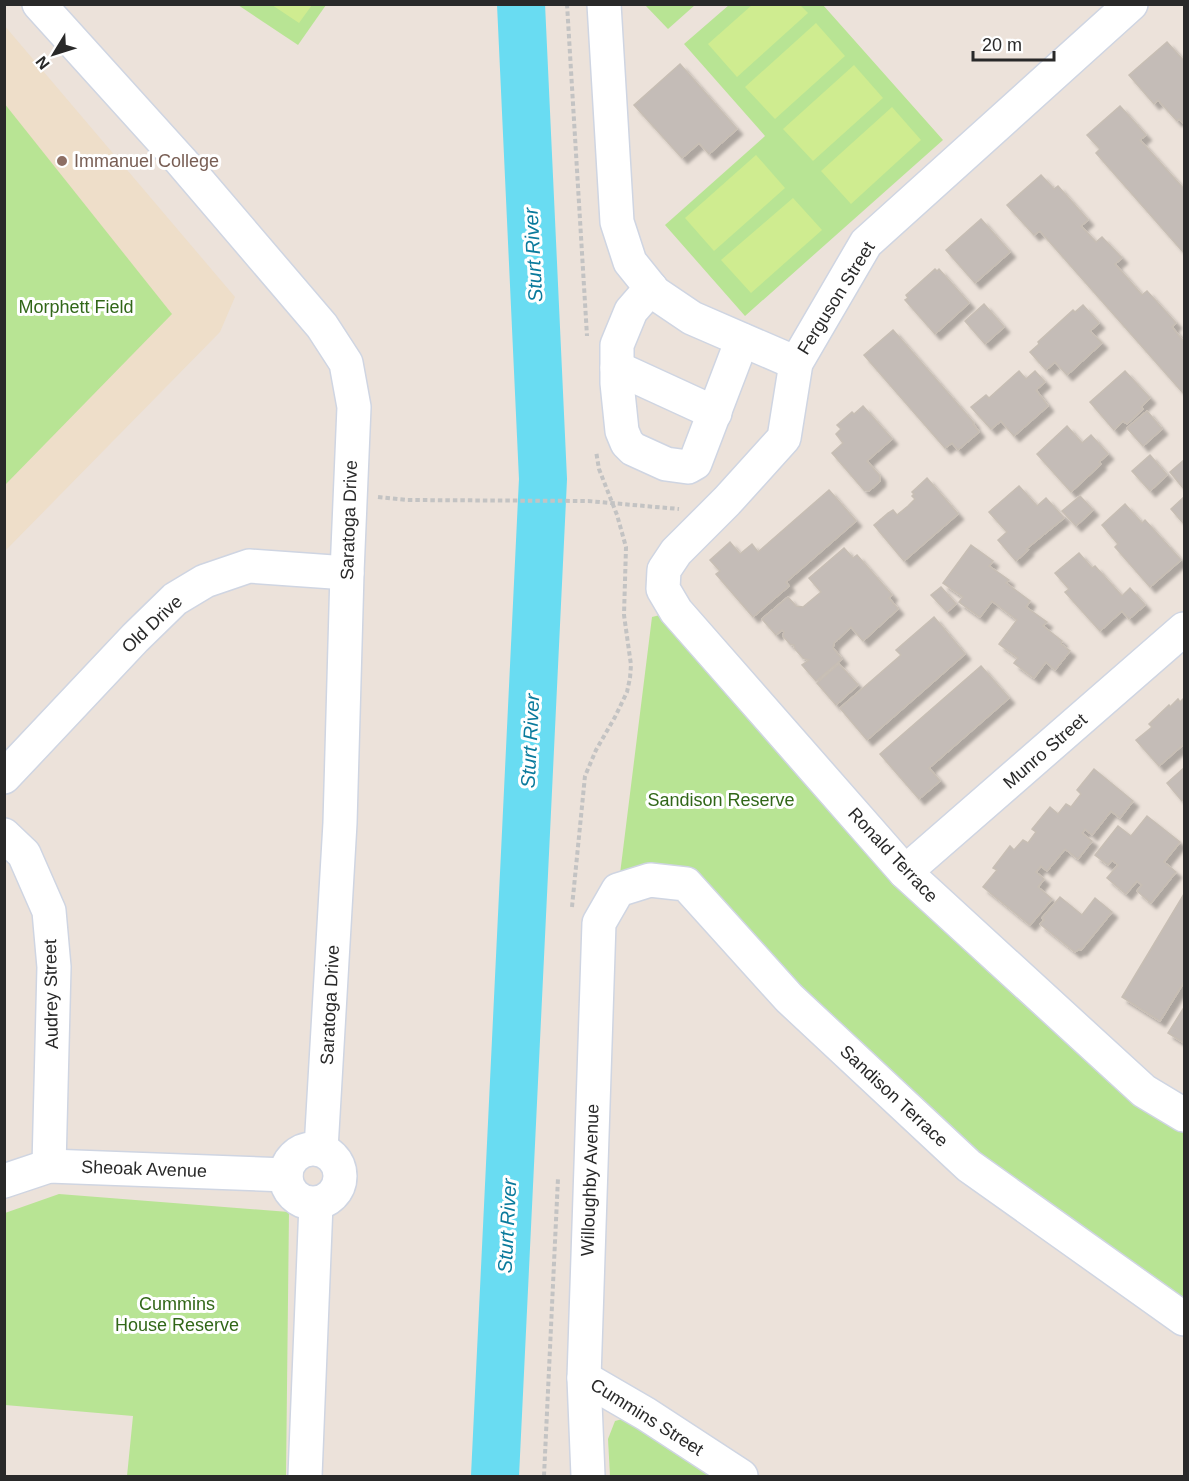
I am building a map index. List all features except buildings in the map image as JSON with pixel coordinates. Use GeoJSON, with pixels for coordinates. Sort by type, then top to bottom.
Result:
{"type":"FeatureCollection","features":[{"type":"Feature","properties":{"kind":"street","name":"Saratoga Drive"},"geometry":{"type":"LineString","coordinates":[[39,4],[181,161],[322,326],[346,363],[354,407],[340,823],[321,1149]]}},
{"type":"Feature","properties":{"kind":"street"},"geometry":{"type":"LineString","coordinates":[[604,4],[617,222],[630,262],[651,288],[692,318],[796,363]]}},
{"type":"Feature","properties":{"kind":"street","name":"Ferguson Street"},"geometry":{"type":"LineString","coordinates":[[676,552],[727,501],[784,438],[796,363],[866,243],[1131,4]]}},
{"type":"Feature","properties":{"kind":"street"},"geometry":{"type":"LineString","coordinates":[[651,288],[631,311],[618,345],[617,368],[622,431],[627,443],[633,449],[666,464],[688,467],[695,463],[742,340]]}},
{"type":"Feature","properties":{"kind":"street"},"geometry":{"type":"LineString","coordinates":[[617,368],[715,413]]}},
{"type":"Feature","properties":{"kind":"street","name":"Ronald Terrace"},"geometry":{"type":"LineString","coordinates":[[676,552],[664,570],[663,589],[676,611],[904,872],[1144,1091],[1185,1115]]}},
{"type":"Feature","properties":{"kind":"street","name":"Old Drive"},"geometry":{"type":"LineString","coordinates":[[4,777],[174,599],[205,581],[249,566],[347,573]]}},
{"type":"Feature","properties":{"kind":"street","name":"Munro Street"},"geometry":{"type":"LineString","coordinates":[[904,872],[1185,629]]}},
{"type":"Feature","properties":{"kind":"street","name":"Audrey Street"},"geometry":{"type":"LineString","coordinates":[[4,835],[24,854],[49,911],[54,967],[50,1166]]}},
{"type":"Feature","properties":{"kind":"street","name":"Sandison Terrace"},"geometry":{"type":"LineString","coordinates":[[618,890],[650,880],[686,884],[789,998],[969,1166],[1185,1319]]}},
{"type":"Feature","properties":{"kind":"street","name":"Willoughby Avenue"},"geometry":{"type":"LineString","coordinates":[[588,1476],[584,1378],[599,923],[618,890]]}},
{"type":"Feature","properties":{"kind":"street"},"geometry":{"type":"LineString","coordinates":[[321,1149],[331,1155],[337,1163],[341,1178],[338,1189],[330,1198],[315,1204],[302,1202],[294,1196],[289,1190],[286,1175],[289,1162],[296,1154],[304,1150],[321,1149]]}},
{"type":"Feature","properties":{"kind":"street","name":"Sheoak Avenue"},"geometry":{"type":"LineString","coordinates":[[4,1181],[50,1166],[286,1175]]}},
{"type":"Feature","properties":{"kind":"street"},"geometry":{"type":"LineString","coordinates":[[305,1476],[315,1204]]}},
{"type":"Feature","properties":{"kind":"street","name":"Cummins Street"},"geometry":{"type":"LineString","coordinates":[[584,1378],[646,1414],[741,1476]]}},
{"type":"Feature","properties":{"kind":"path"},"geometry":{"type":"LineString","coordinates":[[567,4],[588,346]]}},
{"type":"Feature","properties":{"kind":"path"},"geometry":{"type":"LineString","coordinates":[[572,915],[585,776],[627,692],[631,665],[624,615],[626,547],[613,502],[599,469],[595,447]]}},
{"type":"Feature","properties":{"kind":"path"},"geometry":{"type":"LineString","coordinates":[[350,497],[406,500],[501,499],[613,502],[673,507],[709,519]]}},
{"type":"Feature","properties":{"kind":"path"},"geometry":{"type":"LineString","coordinates":[[544,1476],[558,1175]]}},
{"type":"Feature","properties":{"kind":"shaded area","name":"Immanuel College"},"geometry":{"type":"Polygon","coordinates":[[[4,25],[235,297],[220,332],[5,551],[4,25]]]}},
{"type":"Feature","properties":{"kind":"green space"},"geometry":{"type":"Polygon","coordinates":[[[238,5],[326,5],[298,45],[238,5]]]}},
{"type":"Feature","properties":{"kind":"green space"},"geometry":{"type":"Polygon","coordinates":[[[272,5],[312,5],[299,23],[272,5]]]}},
{"type":"Feature","properties":{"kind":"green space"},"geometry":{"type":"Polygon","coordinates":[[[645,5],[695,5],[668,29],[645,5]]]}},
{"type":"Feature","properties":{"kind":"green space"},"geometry":{"type":"Polygon","coordinates":[[[729,5],[823,5],[943,140],[745,316],[665,225],[765,136],[684,44],[729,5]]]}},
{"type":"Feature","properties":{"kind":"green space"},"geometry":{"type":"Polygon","coordinates":[[[752,5],[800,5],[808,13],[737,77],[708,44],[752,5]]]}},
{"type":"Feature","properties":{"kind":"green space"},"geometry":{"type":"Polygon","coordinates":[[[816,23],[845,56],[775,119],[745,87],[816,23]]]}},
{"type":"Feature","properties":{"kind":"green space"},"geometry":{"type":"Polygon","coordinates":[[[854,65],[883,98],[813,161],[783,129],[854,65]]]}},
{"type":"Feature","properties":{"kind":"green space","name":"Morphett Field"},"geometry":{"type":"Polygon","coordinates":[[[4,103],[172,314],[5,485],[4,485],[4,103]]]}},
{"type":"Feature","properties":{"kind":"green space"},"geometry":{"type":"Polygon","coordinates":[[[892,107],[921,140],[851,204],[821,171],[892,107]]]}},
{"type":"Feature","properties":{"kind":"green space"},"geometry":{"type":"Polygon","coordinates":[[[756,155],[785,188],[714,251],[685,218],[756,155]]]}},
{"type":"Feature","properties":{"kind":"green space"},"geometry":{"type":"Polygon","coordinates":[[[793,198],[822,230],[751,293],[721,260],[793,198]]]}},
{"type":"Feature","properties":{"kind":"green space","name":"Sandison Reserve"},"geometry":{"type":"Polygon","coordinates":[[[676,611],[905,872],[1184,1115],[1184,1319],[969,1166],[686,884],[618,890],[652,617],[676,611]]]}},
{"type":"Feature","properties":{"kind":"green space","name":"Cummins House Reserve"},"geometry":{"type":"Polygon","coordinates":[[[59,1194],[289,1212],[286,1476],[127,1476],[133,1416],[5,1405],[5,1213],[59,1194]]]}},
{"type":"Feature","properties":{"kind":"green space"},"geometry":{"type":"Polygon","coordinates":[[[626,1418],[713,1476],[610,1476],[608,1439],[615,1421],[626,1418]]]}},
{"type":"Feature","properties":{"kind":"waterway","name":"Sturt River"},"geometry":{"type":"LineString","coordinates":[[495,1476],[543,479],[521,4]]}},
{"type":"Feature","properties":{"kind":"place","name":"Immanuel College"},"geometry":{"type":"Point","coordinates":[62,161]}}]}
